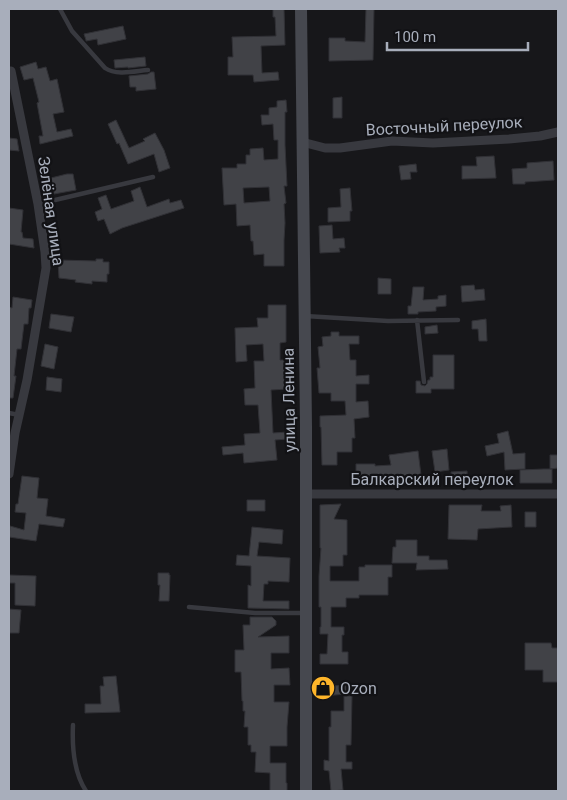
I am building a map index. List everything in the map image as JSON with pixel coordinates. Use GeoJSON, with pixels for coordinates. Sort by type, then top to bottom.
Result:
{"type":"FeatureCollection","features":[{"type":"Feature","properties":{"kind":"street","name":"улица Ленина"},"geometry":{"type":"LineString","coordinates":[[301,9],[306,494],[306,791]]}},
{"type":"Feature","properties":{"kind":"street","name":"Зелёная улица"},"geometry":{"type":"LineString","coordinates":[[9,474],[45,273],[45,252],[38,204],[10,68]]}},
{"type":"Feature","properties":{"kind":"street","name":"Восточный переулок"},"geometry":{"type":"LineString","coordinates":[[302,142],[325,148],[340,148],[392,141],[433,143],[527,138],[558,132]]}},
{"type":"Feature","properties":{"kind":"street","name":"Балкарский переулок"},"geometry":{"type":"LineString","coordinates":[[306,494],[558,494]]}},
{"type":"Feature","properties":{"kind":"lane"},"geometry":{"type":"LineString","coordinates":[[60,9],[72,31],[105,68],[118,72],[148,70]]}},
{"type":"Feature","properties":{"kind":"lane"},"geometry":{"type":"LineString","coordinates":[[38,204],[153,177]]}},
{"type":"Feature","properties":{"kind":"lane"},"geometry":{"type":"LineString","coordinates":[[304,316],[388,321],[458,320]]}},
{"type":"Feature","properties":{"kind":"lane"},"geometry":{"type":"LineString","coordinates":[[417,320],[424,382]]}},
{"type":"Feature","properties":{"kind":"lane"},"geometry":{"type":"LineString","coordinates":[[9,413],[19,415]]}},
{"type":"Feature","properties":{"kind":"lane"},"geometry":{"type":"LineString","coordinates":[[189,607],[255,613],[306,612]]}},
{"type":"Feature","properties":{"kind":"lane"},"geometry":{"type":"LineString","coordinates":[[73,725],[72,739],[77,769],[86,791]]}},
{"type":"Feature","properties":{"kind":"building"},"geometry":{"type":"Polygon","coordinates":[[[273,9],[284,9],[285,45],[261,46],[262,73],[278,72],[279,80],[254,82],[253,75],[228,75],[228,57],[233,57],[232,37],[276,36],[273,9]]]}},
{"type":"Feature","properties":{"kind":"building"},"geometry":{"type":"Polygon","coordinates":[[[366,9],[374,9],[373,60],[329,61],[329,38],[345,38],[345,41],[365,42],[366,9]]]}},
{"type":"Feature","properties":{"kind":"building"},"geometry":{"type":"Polygon","coordinates":[[[123,26],[126,39],[98,45],[97,39],[86,41],[84,34],[123,26]]]}},
{"type":"Feature","properties":{"kind":"building"},"geometry":{"type":"Polygon","coordinates":[[[145,57],[146,66],[115,68],[114,60],[145,57]]]}},
{"type":"Feature","properties":{"kind":"building"},"geometry":{"type":"Polygon","coordinates":[[[36,62],[38,69],[46,67],[50,81],[57,79],[64,112],[53,114],[57,132],[71,129],[73,136],[40,144],[39,136],[43,136],[37,103],[39,102],[33,78],[24,80],[20,67],[36,62]]]}},
{"type":"Feature","properties":{"kind":"building"},"geometry":{"type":"Polygon","coordinates":[[[154,72],[156,89],[136,91],[136,87],[130,87],[129,76],[154,72]]]}},
{"type":"Feature","properties":{"kind":"building"},"geometry":{"type":"Polygon","coordinates":[[[342,97],[342,118],[333,118],[333,98],[342,97]]]}},
{"type":"Feature","properties":{"kind":"building"},"geometry":{"type":"Polygon","coordinates":[[[286,100],[287,112],[285,112],[287,186],[284,186],[286,203],[284,204],[284,266],[264,266],[264,254],[254,255],[250,225],[237,226],[236,204],[224,205],[222,168],[237,168],[237,164],[246,164],[246,155],[250,155],[250,149],[263,148],[264,160],[278,159],[278,140],[274,140],[273,124],[262,125],[261,115],[269,115],[269,108],[277,107],[277,101],[286,100]],[[269,187],[243,188],[244,203],[270,201],[269,187]]]}},
{"type":"Feature","properties":{"kind":"building"},"geometry":{"type":"Polygon","coordinates":[[[116,120],[129,148],[145,141],[143,139],[155,133],[164,150],[170,168],[159,172],[154,154],[128,164],[108,124],[116,120]]]}},
{"type":"Feature","properties":{"kind":"building"},"geometry":{"type":"Polygon","coordinates":[[[9,138],[17,139],[19,151],[9,150],[9,138]]]}},
{"type":"Feature","properties":{"kind":"building"},"geometry":{"type":"Polygon","coordinates":[[[494,156],[496,178],[462,179],[462,166],[477,166],[476,157],[494,156]]]}},
{"type":"Feature","properties":{"kind":"building"},"geometry":{"type":"Polygon","coordinates":[[[553,161],[554,180],[513,184],[512,169],[527,168],[527,163],[553,161]]]}},
{"type":"Feature","properties":{"kind":"building"},"geometry":{"type":"Polygon","coordinates":[[[416,164],[417,172],[410,172],[411,179],[401,180],[399,166],[416,164]]]}},
{"type":"Feature","properties":{"kind":"building"},"geometry":{"type":"Polygon","coordinates":[[[73,174],[76,190],[54,194],[51,178],[73,174]]]}},
{"type":"Feature","properties":{"kind":"building"},"geometry":{"type":"Polygon","coordinates":[[[140,187],[147,207],[169,199],[170,203],[181,200],[184,208],[122,228],[110,234],[104,219],[98,221],[95,212],[102,209],[98,198],[106,195],[111,209],[134,201],[131,191],[140,187]]]}},
{"type":"Feature","properties":{"kind":"building"},"geometry":{"type":"Polygon","coordinates":[[[350,188],[352,211],[350,211],[350,221],[328,222],[328,208],[341,207],[340,189],[350,188]]]}},
{"type":"Feature","properties":{"kind":"building"},"geometry":{"type":"Polygon","coordinates":[[[9,208],[23,210],[21,232],[23,238],[33,239],[34,248],[9,244],[9,208]]]}},
{"type":"Feature","properties":{"kind":"building"},"geometry":{"type":"Polygon","coordinates":[[[332,225],[333,239],[344,238],[345,248],[339,248],[340,252],[320,253],[319,226],[332,225]]]}},
{"type":"Feature","properties":{"kind":"building"},"geometry":{"type":"Polygon","coordinates":[[[96,259],[103,259],[103,262],[109,262],[107,282],[92,281],[92,284],[59,278],[58,260],[96,261],[96,259]]]}},
{"type":"Feature","properties":{"kind":"building"},"geometry":{"type":"Polygon","coordinates":[[[378,278],[391,279],[391,294],[378,294],[378,278]]]}},
{"type":"Feature","properties":{"kind":"building"},"geometry":{"type":"Polygon","coordinates":[[[474,285],[475,290],[484,289],[485,300],[462,302],[461,286],[474,285]]]}},
{"type":"Feature","properties":{"kind":"building"},"geometry":{"type":"Polygon","coordinates":[[[413,287],[424,287],[423,300],[438,299],[438,296],[446,295],[446,306],[436,307],[436,311],[408,314],[413,287]]]}},
{"type":"Feature","properties":{"kind":"building"},"geometry":{"type":"Polygon","coordinates":[[[13,297],[32,300],[31,308],[29,308],[28,324],[24,324],[21,349],[17,349],[13,398],[9,398],[9,307],[12,308],[13,297]]]}},
{"type":"Feature","properties":{"kind":"building"},"geometry":{"type":"Polygon","coordinates":[[[268,305],[286,305],[286,342],[280,343],[280,360],[287,360],[288,389],[271,390],[273,433],[288,432],[288,439],[275,440],[277,460],[244,463],[243,453],[223,455],[222,447],[245,445],[244,434],[260,433],[258,405],[245,405],[244,389],[255,388],[254,361],[264,361],[263,344],[246,345],[247,361],[236,362],[235,328],[258,327],[257,318],[268,318],[268,305]]]}},
{"type":"Feature","properties":{"kind":"building"},"geometry":{"type":"Polygon","coordinates":[[[51,314],[74,317],[71,332],[49,328],[51,314]]]}},
{"type":"Feature","properties":{"kind":"building"},"geometry":{"type":"Polygon","coordinates":[[[486,319],[487,341],[479,341],[478,329],[472,329],[472,321],[486,319]]]}},
{"type":"Feature","properties":{"kind":"building"},"geometry":{"type":"Polygon","coordinates":[[[437,325],[438,333],[425,334],[425,327],[437,325]]]}},
{"type":"Feature","properties":{"kind":"building"},"geometry":{"type":"Polygon","coordinates":[[[331,332],[339,332],[339,336],[359,336],[359,344],[349,344],[350,360],[356,360],[356,376],[369,375],[369,384],[356,384],[356,402],[368,401],[369,417],[354,419],[355,438],[352,438],[352,452],[337,452],[337,465],[322,465],[320,416],[346,415],[345,401],[331,401],[331,393],[319,393],[317,368],[320,368],[318,347],[323,346],[322,337],[331,336],[331,332]]]}},
{"type":"Feature","properties":{"kind":"building"},"geometry":{"type":"Polygon","coordinates":[[[45,344],[58,347],[54,369],[41,366],[45,344]]]}},
{"type":"Feature","properties":{"kind":"building"},"geometry":{"type":"Polygon","coordinates":[[[433,355],[454,355],[454,389],[431,389],[431,393],[416,393],[416,381],[420,381],[421,385],[425,386],[430,377],[433,377],[433,355]]]}},
{"type":"Feature","properties":{"kind":"building"},"geometry":{"type":"Polygon","coordinates":[[[47,377],[62,379],[61,392],[46,390],[47,377]]]}},
{"type":"Feature","properties":{"kind":"building"},"geometry":{"type":"Polygon","coordinates":[[[508,431],[513,454],[525,453],[525,469],[505,470],[504,452],[487,456],[485,446],[499,443],[497,434],[508,431]]]}},
{"type":"Feature","properties":{"kind":"building"},"geometry":{"type":"Polygon","coordinates":[[[447,449],[449,470],[435,472],[432,451],[447,449]]]}},
{"type":"Feature","properties":{"kind":"building"},"geometry":{"type":"Polygon","coordinates":[[[418,451],[422,483],[372,484],[371,478],[356,477],[356,464],[391,465],[389,455],[418,451]]]}},
{"type":"Feature","properties":{"kind":"building"},"geometry":{"type":"Polygon","coordinates":[[[550,455],[558,455],[558,468],[550,469],[550,455]]]}},
{"type":"Feature","properties":{"kind":"building"},"geometry":{"type":"Polygon","coordinates":[[[552,469],[552,483],[520,483],[520,470],[552,469]]]}},
{"type":"Feature","properties":{"kind":"building"},"geometry":{"type":"Polygon","coordinates":[[[467,471],[468,483],[452,484],[451,472],[467,471]]]}},
{"type":"Feature","properties":{"kind":"building"},"geometry":{"type":"Polygon","coordinates":[[[22,476],[39,478],[37,498],[48,499],[46,516],[65,519],[63,527],[39,524],[36,541],[9,537],[10,526],[24,530],[26,513],[15,512],[22,476]]]}},
{"type":"Feature","properties":{"kind":"building"},"geometry":{"type":"Polygon","coordinates":[[[247,500],[265,500],[265,511],[247,511],[247,500]]]}},
{"type":"Feature","properties":{"kind":"building"},"geometry":{"type":"Polygon","coordinates":[[[341,504],[334,519],[347,520],[347,555],[343,555],[343,566],[330,566],[330,581],[359,581],[359,567],[365,567],[365,565],[392,565],[392,577],[388,577],[388,595],[359,595],[359,598],[346,598],[346,607],[331,607],[331,627],[344,627],[342,652],[348,652],[348,664],[320,664],[320,654],[327,654],[328,634],[320,634],[320,505],[341,504]]]}},
{"type":"Feature","properties":{"kind":"building"},"geometry":{"type":"Polygon","coordinates":[[[449,505],[482,505],[481,511],[501,511],[500,506],[511,505],[512,527],[478,529],[477,540],[448,539],[449,505]]]}},
{"type":"Feature","properties":{"kind":"building"},"geometry":{"type":"Polygon","coordinates":[[[525,512],[536,512],[536,527],[525,527],[525,512]]]}},
{"type":"Feature","properties":{"kind":"building"},"geometry":{"type":"Polygon","coordinates":[[[252,527],[283,530],[282,544],[259,542],[257,556],[290,558],[289,582],[268,581],[268,584],[264,584],[263,601],[289,601],[289,609],[248,608],[248,585],[251,586],[251,566],[236,565],[237,555],[249,556],[252,527]]]}},
{"type":"Feature","properties":{"kind":"building"},"geometry":{"type":"Polygon","coordinates":[[[396,540],[417,540],[417,556],[429,556],[429,560],[447,560],[448,569],[416,570],[417,563],[392,563],[393,547],[396,547],[396,540]]]}},
{"type":"Feature","properties":{"kind":"building"},"geometry":{"type":"Polygon","coordinates":[[[158,573],[169,573],[170,575],[169,601],[159,601],[160,585],[158,585],[158,573]]]}},
{"type":"Feature","properties":{"kind":"building"},"geometry":{"type":"Polygon","coordinates":[[[9,575],[36,576],[35,606],[15,605],[15,583],[9,583],[9,575]]]}},
{"type":"Feature","properties":{"kind":"building"},"geometry":{"type":"Polygon","coordinates":[[[9,609],[21,610],[19,633],[9,633],[9,609]]]}},
{"type":"Feature","properties":{"kind":"building"},"geometry":{"type":"Polygon","coordinates":[[[250,617],[272,617],[276,621],[276,625],[258,637],[289,636],[289,653],[271,653],[271,669],[289,668],[290,685],[274,685],[274,702],[289,702],[287,746],[270,746],[270,763],[286,763],[287,791],[270,791],[270,773],[255,772],[256,752],[251,752],[251,745],[248,745],[248,727],[244,727],[245,711],[243,711],[241,672],[235,672],[235,650],[244,650],[243,625],[250,625],[250,617]]]}},
{"type":"Feature","properties":{"kind":"building"},"geometry":{"type":"Polygon","coordinates":[[[525,643],[551,643],[552,648],[558,648],[558,682],[543,682],[543,670],[525,670],[525,643]]]}},
{"type":"Feature","properties":{"kind":"building"},"geometry":{"type":"Polygon","coordinates":[[[116,676],[120,712],[85,713],[85,704],[101,704],[100,686],[104,686],[103,677],[116,676]]]}},
{"type":"Feature","properties":{"kind":"building"},"geometry":{"type":"Polygon","coordinates":[[[322,684],[332,684],[333,686],[346,685],[346,694],[323,696],[322,684]]]}},
{"type":"Feature","properties":{"kind":"building"},"geometry":{"type":"Polygon","coordinates":[[[344,696],[352,696],[351,745],[346,745],[346,762],[352,762],[352,769],[341,769],[343,790],[331,791],[329,771],[324,770],[324,760],[329,761],[331,711],[344,711],[344,696]]]}},
{"type":"Feature","properties":{"kind":"place","name":"Ozon"},"geometry":{"type":"Point","coordinates":[323,688]}}]}
